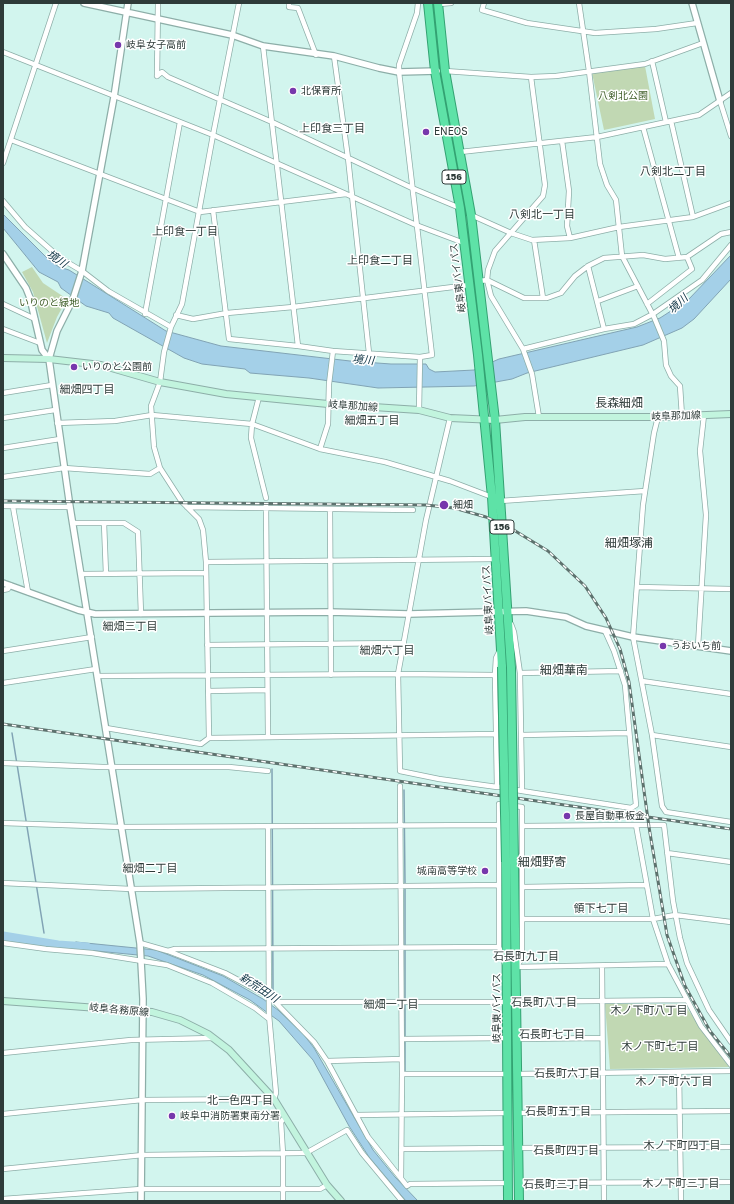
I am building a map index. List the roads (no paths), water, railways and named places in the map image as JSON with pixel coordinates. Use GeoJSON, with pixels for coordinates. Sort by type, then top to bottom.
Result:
{"type":"FeatureCollection","features":[{"type":"Feature","properties":{"kind":"highway","name":"岐阜東バイパス"},"geometry":{"type":"LineString","coordinates":[[428,3],[435,71],[460,208],[478,352],[492,496],[502,667],[510,862]]}},
{"type":"Feature","properties":{"kind":"highway","name":"岐阜東バイパス"},"geometry":{"type":"LineString","coordinates":[[438,4],[445,71],[483,280],[488,350],[496,420],[500,501],[512,668],[510,862],[511,967],[507,1002],[508,1201]]}},
{"type":"Feature","properties":{"kind":"highway","name":"岐阜東バイパス"},"geometry":{"type":"LineString","coordinates":[[511,967],[516,1002],[518,1201]]}},
{"type":"Feature","properties":{"kind":"main road","name":"岐阜那加線"},"geometry":{"type":"LineString","coordinates":[[3,358],[49,359],[101,365],[133,372],[160,382],[226,394],[328,404],[419,410],[450,418],[496,420],[539,417],[658,417],[731,414]]}},
{"type":"Feature","properties":{"kind":"main road","name":"岐阜各務原線"},"geometry":{"type":"LineString","coordinates":[[3,1001],[142,1011],[180,1020],[213,1038],[229,1050],[274,1099],[327,1185],[342,1201]]}},
{"type":"Feature","properties":{"kind":"street"},"geometry":{"type":"LineString","coordinates":[[3,163],[34,64],[56,3]]}},
{"type":"Feature","properties":{"kind":"street"},"geometry":{"type":"LineString","coordinates":[[84,3],[232,35],[263,46],[316,55],[334,56],[399,72],[445,71],[531,77],[645,64],[703,43]]}},
{"type":"Feature","properties":{"kind":"street"},"geometry":{"type":"LineString","coordinates":[[128,3],[114,97],[82,273],[73,299],[57,331],[49,359],[55,410],[70,507],[82,574],[96,672],[140,944],[142,1011],[142,1201]]}},
{"type":"Feature","properties":{"kind":"street"},"geometry":{"type":"LineString","coordinates":[[158,3],[157,76],[162,72],[168,77],[272,122],[412,188],[460,208]]}},
{"type":"Feature","properties":{"kind":"street"},"geometry":{"type":"LineString","coordinates":[[209,738],[206,562],[203,530],[200,519],[187,507],[160,468],[154,447],[151,406],[160,382],[164,352],[171,328],[182,304],[239,3]]}},
{"type":"Feature","properties":{"kind":"street"},"geometry":{"type":"LineString","coordinates":[[289,3],[289,7],[298,8],[316,55]]}},
{"type":"Feature","properties":{"kind":"street"},"geometry":{"type":"LineString","coordinates":[[213,210],[227,313],[229,339],[333,351],[420,357],[432,355],[399,72],[399,65],[417,13],[418,3]]}},
{"type":"Feature","properties":{"kind":"street"},"geometry":{"type":"LineString","coordinates":[[438,4],[451,3]]}},
{"type":"Feature","properties":{"kind":"street"},"geometry":{"type":"LineString","coordinates":[[484,3],[482,10],[527,23],[583,32],[622,32],[697,23]]}},
{"type":"Feature","properties":{"kind":"street"},"geometry":{"type":"LineString","coordinates":[[578,3],[589,71],[600,164],[607,185],[616,200],[622,256],[654,316],[664,341],[666,365],[670,376],[680,386],[682,416]]}},
{"type":"Feature","properties":{"kind":"street"},"geometry":{"type":"LineString","coordinates":[[692,3],[731,136]]}},
{"type":"Feature","properties":{"kind":"street"},"geometry":{"type":"LineString","coordinates":[[263,46],[298,346]]}},
{"type":"Feature","properties":{"kind":"street"},"geometry":{"type":"LineString","coordinates":[[3,52],[114,97],[213,134],[416,225],[464,243]]}},
{"type":"Feature","properties":{"kind":"street"},"geometry":{"type":"LineString","coordinates":[[334,56],[348,158],[348,195],[369,353]]}},
{"type":"Feature","properties":{"kind":"street"},"geometry":{"type":"LineString","coordinates":[[652,61],[693,217]]}},
{"type":"Feature","properties":{"kind":"street"},"geometry":{"type":"LineString","coordinates":[[483,280],[495,251],[543,196],[545,186],[531,77]]}},
{"type":"Feature","properties":{"kind":"street"},"geometry":{"type":"LineString","coordinates":[[460,152],[597,137],[668,122],[699,115],[731,93]]}},
{"type":"Feature","properties":{"kind":"street"},"geometry":{"type":"LineString","coordinates":[[145,314],[180,122]]}},
{"type":"Feature","properties":{"kind":"street"},"geometry":{"type":"LineString","coordinates":[[643,127],[667,220],[679,258]]}},
{"type":"Feature","properties":{"kind":"street"},"geometry":{"type":"LineString","coordinates":[[11,140],[200,212],[348,195]]}},
{"type":"Feature","properties":{"kind":"street"},"geometry":{"type":"LineString","coordinates":[[562,141],[569,191],[567,226],[570,238]]}},
{"type":"Feature","properties":{"kind":"street"},"geometry":{"type":"LineString","coordinates":[[3,201],[25,228],[49,250],[108,291],[171,328]]}},
{"type":"Feature","properties":{"kind":"street"},"geometry":{"type":"LineString","coordinates":[[471,215],[511,233],[534,240],[570,238],[619,227],[693,217],[731,203]]}},
{"type":"Feature","properties":{"kind":"street"},"geometry":{"type":"LineString","coordinates":[[483,280],[524,298],[543,298],[561,293],[575,276],[588,266],[604,258],[622,256],[687,257],[721,234],[731,232]]}},
{"type":"Feature","properties":{"kind":"street"},"geometry":{"type":"LineString","coordinates":[[534,240],[543,298]]}},
{"type":"Feature","properties":{"kind":"street"},"geometry":{"type":"LineString","coordinates":[[523,350],[604,329],[634,324],[654,316],[702,280],[731,245]]}},
{"type":"Feature","properties":{"kind":"street"},"geometry":{"type":"LineString","coordinates":[[3,254],[26,288],[30,298],[42,350],[49,359]]}},
{"type":"Feature","properties":{"kind":"street"},"geometry":{"type":"LineString","coordinates":[[647,304],[692,269],[687,257]]}},
{"type":"Feature","properties":{"kind":"street"},"geometry":{"type":"LineString","coordinates":[[588,266],[604,329]]}},
{"type":"Feature","properties":{"kind":"street"},"geometry":{"type":"LineString","coordinates":[[483,280],[523,350],[532,374],[539,417]]}},
{"type":"Feature","properties":{"kind":"street"},"geometry":{"type":"LineString","coordinates":[[176,315],[193,319],[227,313],[294,307],[469,285]]}},
{"type":"Feature","properties":{"kind":"street"},"geometry":{"type":"LineString","coordinates":[[598,301],[638,286]]}},
{"type":"Feature","properties":{"kind":"street"},"geometry":{"type":"LineString","coordinates":[[3,304],[35,319]]}},
{"type":"Feature","properties":{"kind":"street"},"geometry":{"type":"LineString","coordinates":[[3,329],[40,343]]}},
{"type":"Feature","properties":{"kind":"street"},"geometry":{"type":"LineString","coordinates":[[320,449],[328,424],[329,384],[333,351]]}},
{"type":"Feature","properties":{"kind":"street"},"geometry":{"type":"LineString","coordinates":[[419,410],[420,357]]}},
{"type":"Feature","properties":{"kind":"street"},"geometry":{"type":"LineString","coordinates":[[3,393],[52,385]]}},
{"type":"Feature","properties":{"kind":"street"},"geometry":{"type":"LineString","coordinates":[[259,397],[252,424],[251,438],[266,498]]}},
{"type":"Feature","properties":{"kind":"street"},"geometry":{"type":"LineString","coordinates":[[3,418],[55,410]]}},
{"type":"Feature","properties":{"kind":"street"},"geometry":{"type":"LineString","coordinates":[[57,423],[115,421],[152,415],[252,424],[320,449],[371,458],[492,496]]}},
{"type":"Feature","properties":{"kind":"street"},"geometry":{"type":"LineString","coordinates":[[698,646],[700,588],[706,515],[700,451],[704,415]]}},
{"type":"Feature","properties":{"kind":"street"},"geometry":{"type":"LineString","coordinates":[[658,417],[645,491],[633,637],[652,735],[662,806],[666,812],[731,822]]}},
{"type":"Feature","properties":{"kind":"street"},"geometry":{"type":"LineString","coordinates":[[450,418],[435,477],[398,674],[400,771],[439,779],[631,808],[636,805],[627,697],[621,671],[605,631]]}},
{"type":"Feature","properties":{"kind":"street"},"geometry":{"type":"LineString","coordinates":[[3,448],[60,439]]}},
{"type":"Feature","properties":{"kind":"street"},"geometry":{"type":"LineString","coordinates":[[3,477],[64,468],[150,474],[160,468]]}},
{"type":"Feature","properties":{"kind":"street"},"geometry":{"type":"LineString","coordinates":[[500,501],[645,491]]}},
{"type":"Feature","properties":{"kind":"street"},"geometry":{"type":"LineString","coordinates":[[3,506],[70,507]]}},
{"type":"Feature","properties":{"kind":"street"},"geometry":{"type":"LineString","coordinates":[[13,507],[28,592]]}},
{"type":"Feature","properties":{"kind":"street"},"geometry":{"type":"LineString","coordinates":[[187,507],[413,510]]}},
{"type":"Feature","properties":{"kind":"street"},"geometry":{"type":"LineString","coordinates":[[266,507],[268,737]]}},
{"type":"Feature","properties":{"kind":"street"},"geometry":{"type":"LineString","coordinates":[[330,510],[330,675]]}},
{"type":"Feature","properties":{"kind":"street"},"geometry":{"type":"LineString","coordinates":[[73,523],[124,523],[138,532],[141,614]]}},
{"type":"Feature","properties":{"kind":"street"},"geometry":{"type":"LineString","coordinates":[[104,523],[106,574]]}},
{"type":"Feature","properties":{"kind":"street"},"geometry":{"type":"LineString","coordinates":[[206,562],[420,561],[496,559]]}},
{"type":"Feature","properties":{"kind":"street"},"geometry":{"type":"LineString","coordinates":[[82,574],[206,573]]}},
{"type":"Feature","properties":{"kind":"street"},"geometry":{"type":"LineString","coordinates":[[3,582],[88,613],[141,614],[329,612],[409,614],[508,611],[549,614],[566,617],[605,631],[633,637],[731,651]]}},
{"type":"Feature","properties":{"kind":"street"},"geometry":{"type":"LineString","coordinates":[[3,590],[8,589],[10,585]]}},
{"type":"Feature","properties":{"kind":"street"},"geometry":{"type":"LineString","coordinates":[[637,587],[731,589]]}},
{"type":"Feature","properties":{"kind":"street"},"geometry":{"type":"LineString","coordinates":[[509,621],[514,632],[520,673],[522,791]]}},
{"type":"Feature","properties":{"kind":"street"},"geometry":{"type":"LineString","coordinates":[[3,651],[92,637]]}},
{"type":"Feature","properties":{"kind":"street"},"geometry":{"type":"LineString","coordinates":[[207,645],[330,645],[404,643]]}},
{"type":"Feature","properties":{"kind":"street"},"geometry":{"type":"LineString","coordinates":[[497,787],[495,675],[496,658],[501,648]]}},
{"type":"Feature","properties":{"kind":"street"},"geometry":{"type":"LineString","coordinates":[[520,673],[621,671]]}},
{"type":"Feature","properties":{"kind":"street"},"geometry":{"type":"LineString","coordinates":[[3,683],[96,672],[267,675],[495,675]]}},
{"type":"Feature","properties":{"kind":"street"},"geometry":{"type":"LineString","coordinates":[[642,681],[731,694]]}},
{"type":"Feature","properties":{"kind":"street"},"geometry":{"type":"LineString","coordinates":[[208,691],[267,690]]}},
{"type":"Feature","properties":{"kind":"street"},"geometry":{"type":"LineString","coordinates":[[106,728],[201,744],[209,738],[496,734]]}},
{"type":"Feature","properties":{"kind":"street"},"geometry":{"type":"LineString","coordinates":[[521,735],[629,733]]}},
{"type":"Feature","properties":{"kind":"street"},"geometry":{"type":"LineString","coordinates":[[652,735],[731,747]]}},
{"type":"Feature","properties":{"kind":"street"},"geometry":{"type":"LineString","coordinates":[[3,763],[112,767],[229,767],[268,772]]}},
{"type":"Feature","properties":{"kind":"street"},"geometry":{"type":"LineString","coordinates":[[400,786],[402,1003],[401,1178]]}},
{"type":"Feature","properties":{"kind":"street"},"geometry":{"type":"LineString","coordinates":[[499,804],[522,807],[522,958],[511,967],[499,947],[499,804]]}},
{"type":"Feature","properties":{"kind":"street"},"geometry":{"type":"LineString","coordinates":[[3,823],[121,827],[498,826]]}},
{"type":"Feature","properties":{"kind":"street"},"geometry":{"type":"LineString","coordinates":[[636,825],[645,885],[653,919],[668,964],[701,1026],[731,1066]]}},
{"type":"Feature","properties":{"kind":"street"},"geometry":{"type":"LineString","coordinates":[[522,826],[664,825],[675,914],[685,957],[709,1010],[731,1042]]}},
{"type":"Feature","properties":{"kind":"street"},"geometry":{"type":"LineString","coordinates":[[3,1114],[142,1100],[274,1099],[276,1093],[269,1017],[270,949],[268,827]]}},
{"type":"Feature","properties":{"kind":"street"},"geometry":{"type":"LineString","coordinates":[[667,853],[731,862]]}},
{"type":"Feature","properties":{"kind":"street"},"geometry":{"type":"LineString","coordinates":[[3,883],[131,888],[401,887],[499,885]]}},
{"type":"Feature","properties":{"kind":"street"},"geometry":{"type":"LineString","coordinates":[[522,887],[645,885]]}},
{"type":"Feature","properties":{"kind":"street"},"geometry":{"type":"LineString","coordinates":[[522,919],[653,919],[675,914],[731,922]]}},
{"type":"Feature","properties":{"kind":"street"},"geometry":{"type":"LineString","coordinates":[[3,943],[141,959],[167,965],[212,983],[269,1017]]}},
{"type":"Feature","properties":{"kind":"street"},"geometry":{"type":"LineString","coordinates":[[140,944],[168,951],[225,973],[275,1002],[300,1027],[327,1061],[368,1136],[407,1186],[410,1184],[508,1183]]}},
{"type":"Feature","properties":{"kind":"street"},"geometry":{"type":"LineString","coordinates":[[168,951],[175,949],[499,947]]}},
{"type":"Feature","properties":{"kind":"street"},"geometry":{"type":"LineString","coordinates":[[511,967],[602,967],[668,964]]}},
{"type":"Feature","properties":{"kind":"street"},"geometry":{"type":"LineString","coordinates":[[602,967],[604,1201]]}},
{"type":"Feature","properties":{"kind":"street"},"geometry":{"type":"LineString","coordinates":[[275,1002],[402,1003],[686,1000]]}},
{"type":"Feature","properties":{"kind":"street"},"geometry":{"type":"LineString","coordinates":[[3,1053],[142,1039],[213,1038]]}},
{"type":"Feature","properties":{"kind":"street"},"geometry":{"type":"LineString","coordinates":[[402,1039],[508,1038]]}},
{"type":"Feature","properties":{"kind":"street"},"geometry":{"type":"LineString","coordinates":[[517,1039],[602,1038]]}},
{"type":"Feature","properties":{"kind":"street"},"geometry":{"type":"LineString","coordinates":[[327,1061],[402,1059]]}},
{"type":"Feature","properties":{"kind":"street"},"geometry":{"type":"LineString","coordinates":[[517,1074],[731,1071]]}},
{"type":"Feature","properties":{"kind":"street"},"geometry":{"type":"LineString","coordinates":[[679,1072],[681,1201]]}},
{"type":"Feature","properties":{"kind":"street"},"geometry":{"type":"LineString","coordinates":[[402,1074],[508,1074]]}},
{"type":"Feature","properties":{"kind":"street"},"geometry":{"type":"LineString","coordinates":[[517,1113],[731,1111]]}},
{"type":"Feature","properties":{"kind":"street"},"geometry":{"type":"LineString","coordinates":[[356,1115],[508,1113]]}},
{"type":"Feature","properties":{"kind":"street"},"geometry":{"type":"LineString","coordinates":[[283,1201],[281,1122],[285,1117]]}},
{"type":"Feature","properties":{"kind":"street"},"geometry":{"type":"LineString","coordinates":[[3,1169],[143,1155],[306,1153],[347,1130],[362,1153],[402,1201]]}},
{"type":"Feature","properties":{"kind":"street"},"geometry":{"type":"LineString","coordinates":[[518,1148],[731,1147]]}},
{"type":"Feature","properties":{"kind":"street"},"geometry":{"type":"LineString","coordinates":[[402,1149],[508,1148]]}},
{"type":"Feature","properties":{"kind":"street"},"geometry":{"type":"LineString","coordinates":[[519,1183],[731,1182]]}},
{"type":"Feature","properties":{"kind":"street"},"geometry":{"type":"LineString","coordinates":[[3,1199],[141,1189],[320,1189],[327,1185]]}},
{"type":"Feature","properties":{"kind":"water"},"geometry":{"type":"Polygon","coordinates":[[[3,214],[49,260],[59,267],[69,270],[166,331],[221,346],[350,361],[391,364],[426,364],[429,369],[435,372],[474,370],[499,359],[637,327],[660,318],[688,300],[731,255],[731,279],[694,319],[682,328],[643,345],[527,373],[512,379],[474,386],[378,388],[309,378],[250,373],[245,369],[202,364],[184,358],[113,318],[109,313],[86,306],[61,288],[58,282],[39,272],[3,228],[3,214]]]}},
{"type":"Feature","properties":{"kind":"water"},"geometry":{"type":"Polygon","coordinates":[[[76,942],[156,950],[223,976],[263,999],[278,1010],[304,1035],[314,1048],[373,1150],[395,1177],[418,1201],[406,1201],[369,1157],[349,1126],[313,1060],[279,1021],[250,1000],[203,975],[148,956],[76,949],[76,942]]]}},
{"type":"Feature","properties":{"kind":"waterway"},"geometry":{"type":"LineString","coordinates":[[12,733],[44,933]]}},
{"type":"Feature","properties":{"kind":"waterway"},"geometry":{"type":"LineString","coordinates":[[272,769],[273,991]]}},
{"type":"Feature","properties":{"kind":"waterway"},"geometry":{"type":"LineString","coordinates":[[404,790],[405,884]]}},
{"type":"Feature","properties":{"kind":"waterway"},"geometry":{"type":"LineString","coordinates":[[405,888],[405,1000]]}},
{"type":"Feature","properties":{"kind":"waterway","name":"新荒田川"},"geometry":{"type":"LineString","coordinates":[[3,936],[58,945],[87,947]]}},
{"type":"Feature","properties":{"kind":"waterway"},"geometry":{"type":"LineString","coordinates":[[405,1004],[405,1071]]}},
{"type":"Feature","properties":{"kind":"railway"},"geometry":{"type":"LineString","coordinates":[[3,501],[426,505],[454,508],[486,517],[512,529],[548,551],[585,586],[606,618],[620,649],[629,682],[649,827],[667,935],[685,986],[710,1031],[731,1057]]}},
{"type":"Feature","properties":{"kind":"railway"},"geometry":{"type":"LineString","coordinates":[[3,724],[731,829]]}},
{"type":"Feature","properties":{"kind":"place","name":"岐阜女子高前"},"geometry":{"type":"Point","coordinates":[118,45]}},
{"type":"Feature","properties":{"kind":"place","name":"北保育所"},"geometry":{"type":"Point","coordinates":[293,91]}},
{"type":"Feature","properties":{"kind":"place","name":"ENEOS"},"geometry":{"type":"Point","coordinates":[426,132]}},
{"type":"Feature","properties":{"kind":"place","name":"いりのと公園前"},"geometry":{"type":"Point","coordinates":[74,367]}},
{"type":"Feature","properties":{"kind":"place","name":"細畑"},"geometry":{"type":"Point","coordinates":[444,505]}},
{"type":"Feature","properties":{"kind":"place","name":"うおいち前"},"geometry":{"type":"Point","coordinates":[663,646]}},
{"type":"Feature","properties":{"kind":"place","name":"長屋自動車板金"},"geometry":{"type":"Point","coordinates":[567,816]}},
{"type":"Feature","properties":{"kind":"place","name":"城南高等学校"},"geometry":{"type":"Point","coordinates":[485,871]}},
{"type":"Feature","properties":{"kind":"place","name":"岐阜中消防署東南分署"},"geometry":{"type":"Point","coordinates":[172,1116]}},
{"type":"Feature","properties":{"kind":"district","name":"上印食三丁目"},"geometry":{"type":"Point","coordinates":[332,129]}},
{"type":"Feature","properties":{"kind":"district","name":"八剣北二丁目"},"geometry":{"type":"Point","coordinates":[673,172]}},
{"type":"Feature","properties":{"kind":"district","name":"八剣北一丁目"},"geometry":{"type":"Point","coordinates":[542,215]}},
{"type":"Feature","properties":{"kind":"district","name":"上印食一丁目"},"geometry":{"type":"Point","coordinates":[185,232]}},
{"type":"Feature","properties":{"kind":"district","name":"上印食二丁目"},"geometry":{"type":"Point","coordinates":[380,261]}},
{"type":"Feature","properties":{"kind":"district","name":"細畑四丁目"},"geometry":{"type":"Point","coordinates":[87,390]}},
{"type":"Feature","properties":{"kind":"district","name":"長森細畑"},"geometry":{"type":"Point","coordinates":[619,403]}},
{"type":"Feature","properties":{"kind":"district","name":"細畑五丁目"},"geometry":{"type":"Point","coordinates":[372,421]}},
{"type":"Feature","properties":{"kind":"district","name":"細畑塚浦"},"geometry":{"type":"Point","coordinates":[629,543]}},
{"type":"Feature","properties":{"kind":"district","name":"細畑三丁目"},"geometry":{"type":"Point","coordinates":[130,627]}},
{"type":"Feature","properties":{"kind":"district","name":"細畑六丁目"},"geometry":{"type":"Point","coordinates":[387,651]}},
{"type":"Feature","properties":{"kind":"district","name":"細畑華南"},"geometry":{"type":"Point","coordinates":[564,670]}},
{"type":"Feature","properties":{"kind":"district","name":"細畑野寄"},"geometry":{"type":"Point","coordinates":[542,862]}},
{"type":"Feature","properties":{"kind":"district","name":"細畑二丁目"},"geometry":{"type":"Point","coordinates":[150,869]}},
{"type":"Feature","properties":{"kind":"district","name":"領下七丁目"},"geometry":{"type":"Point","coordinates":[601,909]}},
{"type":"Feature","properties":{"kind":"district","name":"石長町九丁目"},"geometry":{"type":"Point","coordinates":[526,957]}},
{"type":"Feature","properties":{"kind":"district","name":"石長町八丁目"},"geometry":{"type":"Point","coordinates":[544,1003]}},
{"type":"Feature","properties":{"kind":"district","name":"細畑一丁目"},"geometry":{"type":"Point","coordinates":[391,1005]}},
{"type":"Feature","properties":{"kind":"district","name":"木ノ下町八丁目"},"geometry":{"type":"Point","coordinates":[649,1011]}},
{"type":"Feature","properties":{"kind":"district","name":"石長町七丁目"},"geometry":{"type":"Point","coordinates":[552,1035]}},
{"type":"Feature","properties":{"kind":"district","name":"木ノ下町七丁目"},"geometry":{"type":"Point","coordinates":[660,1047]}},
{"type":"Feature","properties":{"kind":"district","name":"石長町六丁目"},"geometry":{"type":"Point","coordinates":[567,1074]}},
{"type":"Feature","properties":{"kind":"district","name":"木ノ下町六丁目"},"geometry":{"type":"Point","coordinates":[674,1082]}},
{"type":"Feature","properties":{"kind":"district","name":"北一色四丁目"},"geometry":{"type":"Point","coordinates":[240,1101]}},
{"type":"Feature","properties":{"kind":"district","name":"石長町五丁目"},"geometry":{"type":"Point","coordinates":[558,1112]}},
{"type":"Feature","properties":{"kind":"district","name":"木ノ下町四丁目"},"geometry":{"type":"Point","coordinates":[682,1146]}},
{"type":"Feature","properties":{"kind":"district","name":"石長町四丁目"},"geometry":{"type":"Point","coordinates":[566,1151]}},
{"type":"Feature","properties":{"kind":"district","name":"木ノ下町三丁目"},"geometry":{"type":"Point","coordinates":[681,1184]}},
{"type":"Feature","properties":{"kind":"district","name":"石長町三丁目"},"geometry":{"type":"Point","coordinates":[556,1185]}},
{"type":"Feature","properties":{"kind":"park label","name":"八剣北公園"},"geometry":{"type":"Point","coordinates":[623,96]}},
{"type":"Feature","properties":{"kind":"park label","name":"いりのと緑地"},"geometry":{"type":"Point","coordinates":[49,303]}},
{"type":"Feature","properties":{"kind":"water label","name":"境川"},"geometry":{"type":"Point","coordinates":[57,259]}},
{"type":"Feature","properties":{"kind":"water label","name":"境川"},"geometry":{"type":"Point","coordinates":[678,304]}},
{"type":"Feature","properties":{"kind":"water label","name":"境川"},"geometry":{"type":"Point","coordinates":[363,360]}}]}
